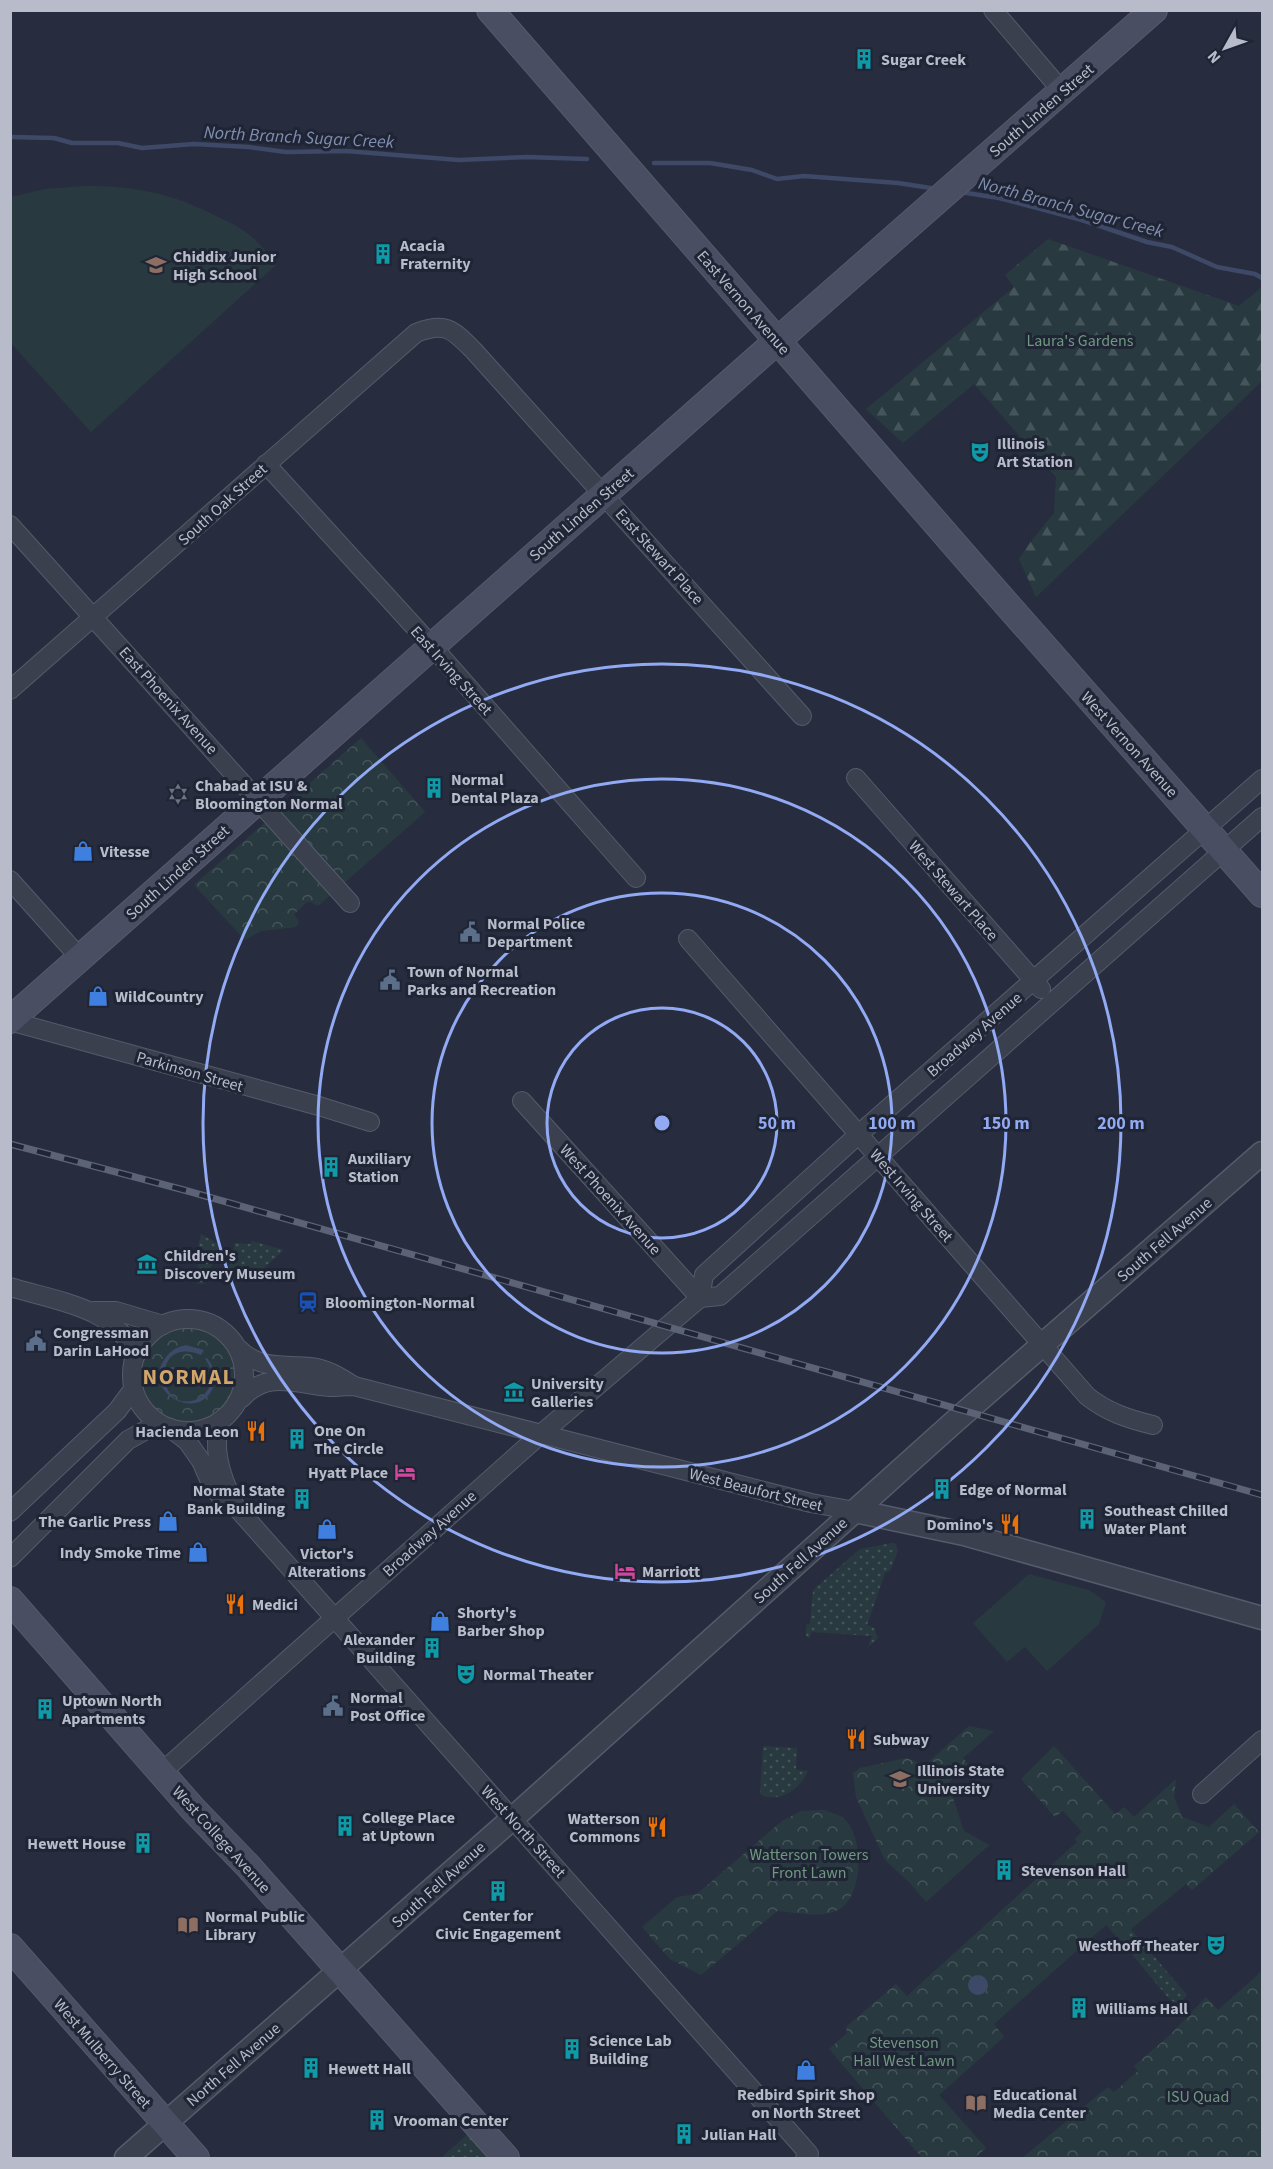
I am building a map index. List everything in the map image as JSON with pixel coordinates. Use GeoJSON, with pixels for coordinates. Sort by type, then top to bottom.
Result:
{"type":"FeatureCollection","features":[{"type":"Feature","properties":{"kind":"main road","name":"East Vernon Avenue"},"geometry":{"type":"LineString","coordinates":[[490,10],[997,594]]}},
{"type":"Feature","properties":{"kind":"main road","name":"South Linden Street"},"geometry":{"type":"LineString","coordinates":[[10,1020],[1154,10]]}},
{"type":"Feature","properties":{"kind":"main road","name":"West Vernon Avenue"},"geometry":{"type":"LineString","coordinates":[[997,594],[1263,894]]}},
{"type":"Feature","properties":{"kind":"main road","name":"West College Avenue"},"geometry":{"type":"LineString","coordinates":[[10,1600],[506,2158]]}},
{"type":"Feature","properties":{"kind":"main road","name":"West Mulberry Street"},"geometry":{"type":"LineString","coordinates":[[10,1947],[196,2158]]}},
{"type":"Feature","properties":{"kind":"street"},"geometry":{"type":"LineString","coordinates":[[993,10],[1062,91]]}},
{"type":"Feature","properties":{"kind":"street","name":"South Oak Street"},"geometry":{"type":"LineString","coordinates":[[10,690],[416,333],[438,326]]}},
{"type":"Feature","properties":{"kind":"street","name":"East Stewart Place"},"geometry":{"type":"LineString","coordinates":[[438,326],[450,329],[457,334],[604,494],[802,717]]}},
{"type":"Feature","properties":{"kind":"street","name":"East Irving Street"},"geometry":{"type":"LineString","coordinates":[[266,464],[432,646],[636,878]]}},
{"type":"Feature","properties":{"kind":"street","name":"East Phoenix Avenue"},"geometry":{"type":"LineString","coordinates":[[10,525],[350,903]]}},
{"type":"Feature","properties":{"kind":"street","name":"West Stewart Place"},"geometry":{"type":"LineString","coordinates":[[856,778],[1052,1001]]}},
{"type":"Feature","properties":{"kind":"street","name":"Broadway Avenue"},"geometry":{"type":"LineString","coordinates":[[700,1298],[704,1275],[859,1134],[1263,780]]}},
{"type":"Feature","properties":{"kind":"street","name":"Broadway Avenue"},"geometry":{"type":"LineString","coordinates":[[162,1772],[541,1434],[700,1298],[720,1296],[1263,817]]}},
{"type":"Feature","properties":{"kind":"street"},"geometry":{"type":"LineString","coordinates":[[10,880],[80,958]]}},
{"type":"Feature","properties":{"kind":"street","name":"West Irving Street"},"geometry":{"type":"LineString","coordinates":[[688,939],[1087,1396],[1117,1415],[1153,1425]]}},
{"type":"Feature","properties":{"kind":"street","name":"Parkinson Street"},"geometry":{"type":"LineString","coordinates":[[10,1020],[370,1122]]}},
{"type":"Feature","properties":{"kind":"street","name":"West Phoenix Avenue"},"geometry":{"type":"LineString","coordinates":[[522,1101],[700,1298]]}},
{"type":"Feature","properties":{"kind":"street","name":"South Fell Avenue"},"geometry":{"type":"LineString","coordinates":[[340,1971],[855,1511],[1263,1153]]}},
{"type":"Feature","properties":{"kind":"street"},"geometry":{"type":"LineString","coordinates":[[10,1287],[90,1310],[116,1311],[163,1325]]}},
{"type":"Feature","properties":{"kind":"street"},"geometry":{"type":"LineString","coordinates":[[90,1310],[122,1332],[136,1355]]}},
{"type":"Feature","properties":{"kind":"street"},"geometry":{"type":"LineString","coordinates":[[180,1319],[210,1323],[225,1330],[239,1349],[244,1368],[242,1398],[236,1407],[221,1420],[204,1430],[189,1431],[164,1426],[145,1412],[136,1399],[131,1375],[136,1355],[152,1331],[163,1325],[180,1319]]}},
{"type":"Feature","properties":{"kind":"street","name":"West Beaufort Street"},"geometry":{"type":"LineString","coordinates":[[239,1349],[256,1362],[313,1367],[336,1374],[354,1386]]}},
{"type":"Feature","properties":{"kind":"street","name":"West Beaufort Street"},"geometry":{"type":"LineString","coordinates":[[242,1398],[250,1389],[269,1382],[297,1381],[330,1387],[354,1386],[811,1503],[964,1534],[1263,1617]]}},
{"type":"Feature","properties":{"kind":"street"},"geometry":{"type":"LineString","coordinates":[[10,1512],[117,1411],[134,1388]]}},
{"type":"Feature","properties":{"kind":"street","name":"West North Street"},"geometry":{"type":"LineString","coordinates":[[221,1420],[216,1437],[217,1451],[224,1480],[237,1508]]}},
{"type":"Feature","properties":{"kind":"street"},"geometry":{"type":"LineString","coordinates":[[10,1558],[128,1440],[164,1426]]}},
{"type":"Feature","properties":{"kind":"street","name":"West North Street"},"geometry":{"type":"LineString","coordinates":[[164,1426],[187,1441],[201,1461],[212,1486],[221,1497],[237,1508],[333,1619],[513,1818],[807,2156]]}},
{"type":"Feature","properties":{"kind":"street"},"geometry":{"type":"LineString","coordinates":[[1202,1794],[1263,1740]]}},
{"type":"Feature","properties":{"kind":"street","name":"North Fell Avenue"},"geometry":{"type":"LineString","coordinates":[[126,2158],[340,1971]]}},
{"type":"Feature","properties":{"kind":"green space","name":"Chiddix Junior High School"},"geometry":{"type":"Polygon","coordinates":[[[85,186],[137,189],[168,196],[200,208],[244,231],[259,243],[277,264],[91,432],[10,342],[11,197],[45,189],[85,186]]]}},
{"type":"Feature","properties":{"kind":"green space","name":"Laura's Gardens"},"geometry":{"type":"Polygon","coordinates":[[[1048,239],[1239,306],[1262,287],[1262,381],[1036,597],[1019,559],[1054,513],[1056,477],[974,384],[903,443],[866,409],[1014,287],[1005,275],[1048,239]]]}},
{"type":"Feature","properties":{"kind":"green space"},"geometry":{"type":"Polygon","coordinates":[[[361,738],[425,812],[318,906],[307,902],[294,914],[299,922],[296,927],[261,931],[245,940],[194,885],[361,738]]]}},
{"type":"Feature","properties":{"kind":"green space"},"geometry":{"type":"Polygon","coordinates":[[[201,1234],[220,1245],[204,1284],[197,1284],[199,1246],[201,1234]]]}},
{"type":"Feature","properties":{"kind":"green space"},"geometry":{"type":"Polygon","coordinates":[[[252,1241],[284,1250],[256,1275],[233,1280],[228,1273],[235,1243],[249,1244],[252,1241]]]}},
{"type":"Feature","properties":{"kind":"green space"},"geometry":{"type":"Polygon","coordinates":[[[189,1327],[208,1331],[223,1342],[234,1357],[238,1376],[234,1395],[223,1410],[208,1421],[189,1425],[170,1421],[155,1410],[144,1395],[140,1376],[144,1357],[155,1342],[170,1331],[189,1327]]]}},
{"type":"Feature","properties":{"kind":"green space"},"geometry":{"type":"Polygon","coordinates":[[[895,1543],[898,1550],[890,1571],[885,1573],[867,1625],[874,1628],[878,1638],[868,1647],[872,1636],[812,1632],[809,1639],[806,1635],[806,1625],[810,1624],[813,1590],[860,1549],[895,1543]]]}},
{"type":"Feature","properties":{"kind":"green space"},"geometry":{"type":"Polygon","coordinates":[[[1029,1574],[1089,1590],[1106,1602],[1099,1624],[1047,1671],[1025,1647],[1007,1662],[973,1623],[1029,1574]]]}},
{"type":"Feature","properties":{"kind":"green space"},"geometry":{"type":"Polygon","coordinates":[[[969,1726],[994,1731],[963,1758],[968,1764],[948,1783],[964,1831],[989,1845],[926,1902],[910,1883],[885,1860],[856,1797],[853,1773],[860,1768],[906,1758],[925,1765],[969,1726]]]}},
{"type":"Feature","properties":{"kind":"green space"},"geometry":{"type":"Polygon","coordinates":[[[763,1746],[797,1748],[796,1770],[808,1771],[795,1789],[775,1797],[760,1794],[763,1746]]]}},
{"type":"Feature","properties":{"kind":"green space","name":"Stevenson Hall West Lawn"},"geometry":{"type":"Polygon","coordinates":[[[1054,1746],[1115,1814],[1124,1807],[1134,1817],[1176,1779],[1174,1797],[1182,1817],[1209,1827],[1234,1804],[1259,1832],[1192,1890],[1186,1884],[1119,1939],[1106,1925],[994,2024],[1004,2037],[939,2095],[986,2148],[975,2158],[922,2158],[829,2049],[847,2033],[846,2027],[896,1984],[907,1996],[1077,1842],[1075,1839],[1082,1832],[1063,1811],[1055,1817],[1021,1779],[1054,1746]]]}},
{"type":"Feature","properties":{"kind":"green space","name":"Watterson Towers Front Lawn"},"geometry":{"type":"Polygon","coordinates":[[[824,1810],[842,1817],[849,1825],[858,1850],[857,1879],[853,1892],[847,1903],[838,1910],[816,1915],[777,1911],[701,1975],[670,1959],[642,1927],[677,1897],[697,1894],[782,1821],[801,1811],[824,1810]]]}},
{"type":"Feature","properties":{"kind":"green space"},"geometry":{"type":"Polygon","coordinates":[[[1111,1906],[1187,1995],[1179,2004],[1170,2000],[1106,1923],[1111,1906]]]}},
{"type":"Feature","properties":{"kind":"green space","name":"ISU Quad"},"geometry":{"type":"Polygon","coordinates":[[[1262,1971],[1262,2158],[1022,2158],[1108,2087],[1114,2092],[1138,2071],[1134,2066],[1170,2035],[1206,1997],[1218,2010],[1262,1971]]]}},
{"type":"Feature","properties":{"kind":"green space"},"geometry":{"type":"Polygon","coordinates":[[[468,2134],[490,2158],[441,2158],[468,2134]]]}},
{"type":"Feature","properties":{"kind":"water"},"geometry":{"type":"Polygon","coordinates":[[[186,1345],[204,1350],[201,1355],[184,1352],[173,1356],[166,1364],[164,1376],[173,1397],[184,1401],[197,1399],[203,1396],[210,1386],[211,1375],[205,1359],[207,1358],[215,1380],[206,1398],[196,1403],[185,1403],[175,1399],[166,1392],[160,1383],[159,1372],[164,1360],[173,1350],[186,1345]]]}},
{"type":"Feature","properties":{"kind":"water"},"geometry":{"type":"Polygon","coordinates":[[[978,1975],[985,1978],[988,1985],[985,1992],[978,1995],[971,1992],[968,1985],[971,1978],[978,1975]]]}},
{"type":"Feature","properties":{"kind":"waterway","name":"North Branch Sugar Creek"},"geometry":{"type":"LineString","coordinates":[[10,137],[54,138],[72,143],[118,143],[142,148],[194,144],[286,152],[346,151],[459,160],[527,157],[587,159]]}},
{"type":"Feature","properties":{"kind":"waterway","name":"North Branch Sugar Creek"},"geometry":{"type":"LineString","coordinates":[[654,163],[710,163],[752,170],[777,179],[804,176],[898,183],[937,189]]}},
{"type":"Feature","properties":{"kind":"waterway","name":"North Branch Sugar Creek"},"geometry":{"type":"LineString","coordinates":[[960,192],[999,198],[1082,220],[1147,242],[1172,247],[1217,267],[1255,274],[1262,278]]}},
{"type":"Feature","properties":{"kind":"railway"},"geometry":{"type":"LineString","coordinates":[[10,1144],[184,1190],[1262,1495]]}},
{"type":"Feature","properties":{"kind":"place","name":"Sugar Creek"},"geometry":{"type":"Point","coordinates":[864,59]}},
{"type":"Feature","properties":{"kind":"place","name":"Acacia Fraternity"},"geometry":{"type":"Point","coordinates":[383,254]}},
{"type":"Feature","properties":{"kind":"place","name":"Chiddix Junior High School"},"geometry":{"type":"Point","coordinates":[156,265]}},
{"type":"Feature","properties":{"kind":"place","name":"Illinois Art Station"},"geometry":{"type":"Point","coordinates":[980,452]}},
{"type":"Feature","properties":{"kind":"place","name":"Normal Dental Plaza"},"geometry":{"type":"Point","coordinates":[434,788]}},
{"type":"Feature","properties":{"kind":"place","name":"Chabad at ISU & Bloomington Normal"},"geometry":{"type":"Point","coordinates":[178,794]}},
{"type":"Feature","properties":{"kind":"place","name":"Vitesse"},"geometry":{"type":"Point","coordinates":[83,851]}},
{"type":"Feature","properties":{"kind":"place","name":"Normal Police Department"},"geometry":{"type":"Point","coordinates":[470,932]}},
{"type":"Feature","properties":{"kind":"place","name":"Town of Normal Parks and Recreation"},"geometry":{"type":"Point","coordinates":[390,980]}},
{"type":"Feature","properties":{"kind":"place","name":"WildCountry"},"geometry":{"type":"Point","coordinates":[98,996]}},
{"type":"Feature","properties":{"kind":"place","name":"Auxiliary Station"},"geometry":{"type":"Point","coordinates":[331,1167]}},
{"type":"Feature","properties":{"kind":"place","name":"Children's Discovery Museum"},"geometry":{"type":"Point","coordinates":[147,1264]}},
{"type":"Feature","properties":{"kind":"place","name":"Bloomington-Normal"},"geometry":{"type":"Point","coordinates":[308,1302]}},
{"type":"Feature","properties":{"kind":"place","name":"Congressman Darin LaHood"},"geometry":{"type":"Point","coordinates":[36,1341]}},
{"type":"Feature","properties":{"kind":"place","name":"University Galleries"},"geometry":{"type":"Point","coordinates":[514,1392]}},
{"type":"Feature","properties":{"kind":"place","name":"Hacienda Leon"},"geometry":{"type":"Point","coordinates":[256,1431]}},
{"type":"Feature","properties":{"kind":"place","name":"One On The Circle"},"geometry":{"type":"Point","coordinates":[297,1439]}},
{"type":"Feature","properties":{"kind":"place","name":"Hyatt Place"},"geometry":{"type":"Point","coordinates":[405,1472]}},
{"type":"Feature","properties":{"kind":"place","name":"Edge of Normal"},"geometry":{"type":"Point","coordinates":[942,1489]}},
{"type":"Feature","properties":{"kind":"place","name":"Normal State Bank Building"},"geometry":{"type":"Point","coordinates":[302,1499]}},
{"type":"Feature","properties":{"kind":"place","name":"Southeast Chilled Water Plant"},"geometry":{"type":"Point","coordinates":[1087,1519]}},
{"type":"Feature","properties":{"kind":"place","name":"The Garlic Press"},"geometry":{"type":"Point","coordinates":[168,1521]}},
{"type":"Feature","properties":{"kind":"place","name":"Domino's"},"geometry":{"type":"Point","coordinates":[1010,1524]}},
{"type":"Feature","properties":{"kind":"place","name":"Victor's Alterations"},"geometry":{"type":"Point","coordinates":[327,1529]}},
{"type":"Feature","properties":{"kind":"place","name":"Indy Smoke Time"},"geometry":{"type":"Point","coordinates":[198,1552]}},
{"type":"Feature","properties":{"kind":"place","name":"Marriott"},"geometry":{"type":"Point","coordinates":[625,1571]}},
{"type":"Feature","properties":{"kind":"place","name":"Medici"},"geometry":{"type":"Point","coordinates":[235,1604]}},
{"type":"Feature","properties":{"kind":"place","name":"Shorty's Barber Shop"},"geometry":{"type":"Point","coordinates":[440,1621]}},
{"type":"Feature","properties":{"kind":"place","name":"Alexander Building"},"geometry":{"type":"Point","coordinates":[432,1648]}},
{"type":"Feature","properties":{"kind":"place","name":"Normal Theater"},"geometry":{"type":"Point","coordinates":[466,1674]}},
{"type":"Feature","properties":{"kind":"place","name":"Normal Post Office"},"geometry":{"type":"Point","coordinates":[333,1706]}},
{"type":"Feature","properties":{"kind":"place","name":"Uptown North Apartments"},"geometry":{"type":"Point","coordinates":[45,1709]}},
{"type":"Feature","properties":{"kind":"place","name":"Subway"},"geometry":{"type":"Point","coordinates":[856,1739]}},
{"type":"Feature","properties":{"kind":"place","name":"Illinois State University"},"geometry":{"type":"Point","coordinates":[900,1779]}},
{"type":"Feature","properties":{"kind":"place","name":"College Place at Uptown"},"geometry":{"type":"Point","coordinates":[345,1826]}},
{"type":"Feature","properties":{"kind":"place","name":"Watterson Commons"},"geometry":{"type":"Point","coordinates":[657,1827]}},
{"type":"Feature","properties":{"kind":"place","name":"Hewett House"},"geometry":{"type":"Point","coordinates":[143,1843]}},
{"type":"Feature","properties":{"kind":"place","name":"Stevenson Hall"},"geometry":{"type":"Point","coordinates":[1004,1870]}},
{"type":"Feature","properties":{"kind":"place","name":"Center for Civic Engagement"},"geometry":{"type":"Point","coordinates":[498,1891]}},
{"type":"Feature","properties":{"kind":"place","name":"Normal Public Library"},"geometry":{"type":"Point","coordinates":[188,1925]}},
{"type":"Feature","properties":{"kind":"place","name":"Westhoff Theater"},"geometry":{"type":"Point","coordinates":[1216,1945]}},
{"type":"Feature","properties":{"kind":"place","name":"Williams Hall"},"geometry":{"type":"Point","coordinates":[1079,2008]}},
{"type":"Feature","properties":{"kind":"place","name":"Science Lab Building"},"geometry":{"type":"Point","coordinates":[572,2049]}},
{"type":"Feature","properties":{"kind":"place","name":"Hewett Hall"},"geometry":{"type":"Point","coordinates":[311,2068]}},
{"type":"Feature","properties":{"kind":"place","name":"Redbird Spirit Shop on North Street"},"geometry":{"type":"Point","coordinates":[806,2070]}},
{"type":"Feature","properties":{"kind":"place","name":"Educational Media Center"},"geometry":{"type":"Point","coordinates":[976,2103]}},
{"type":"Feature","properties":{"kind":"place","name":"Vrooman Center"},"geometry":{"type":"Point","coordinates":[377,2120]}},
{"type":"Feature","properties":{"kind":"place","name":"Julian Hall"},"geometry":{"type":"Point","coordinates":[684,2134]}},
{"type":"Feature","properties":{"kind":"district","name":"NORMAL"},"geometry":{"type":"Point","coordinates":[189,1376]}}]}
